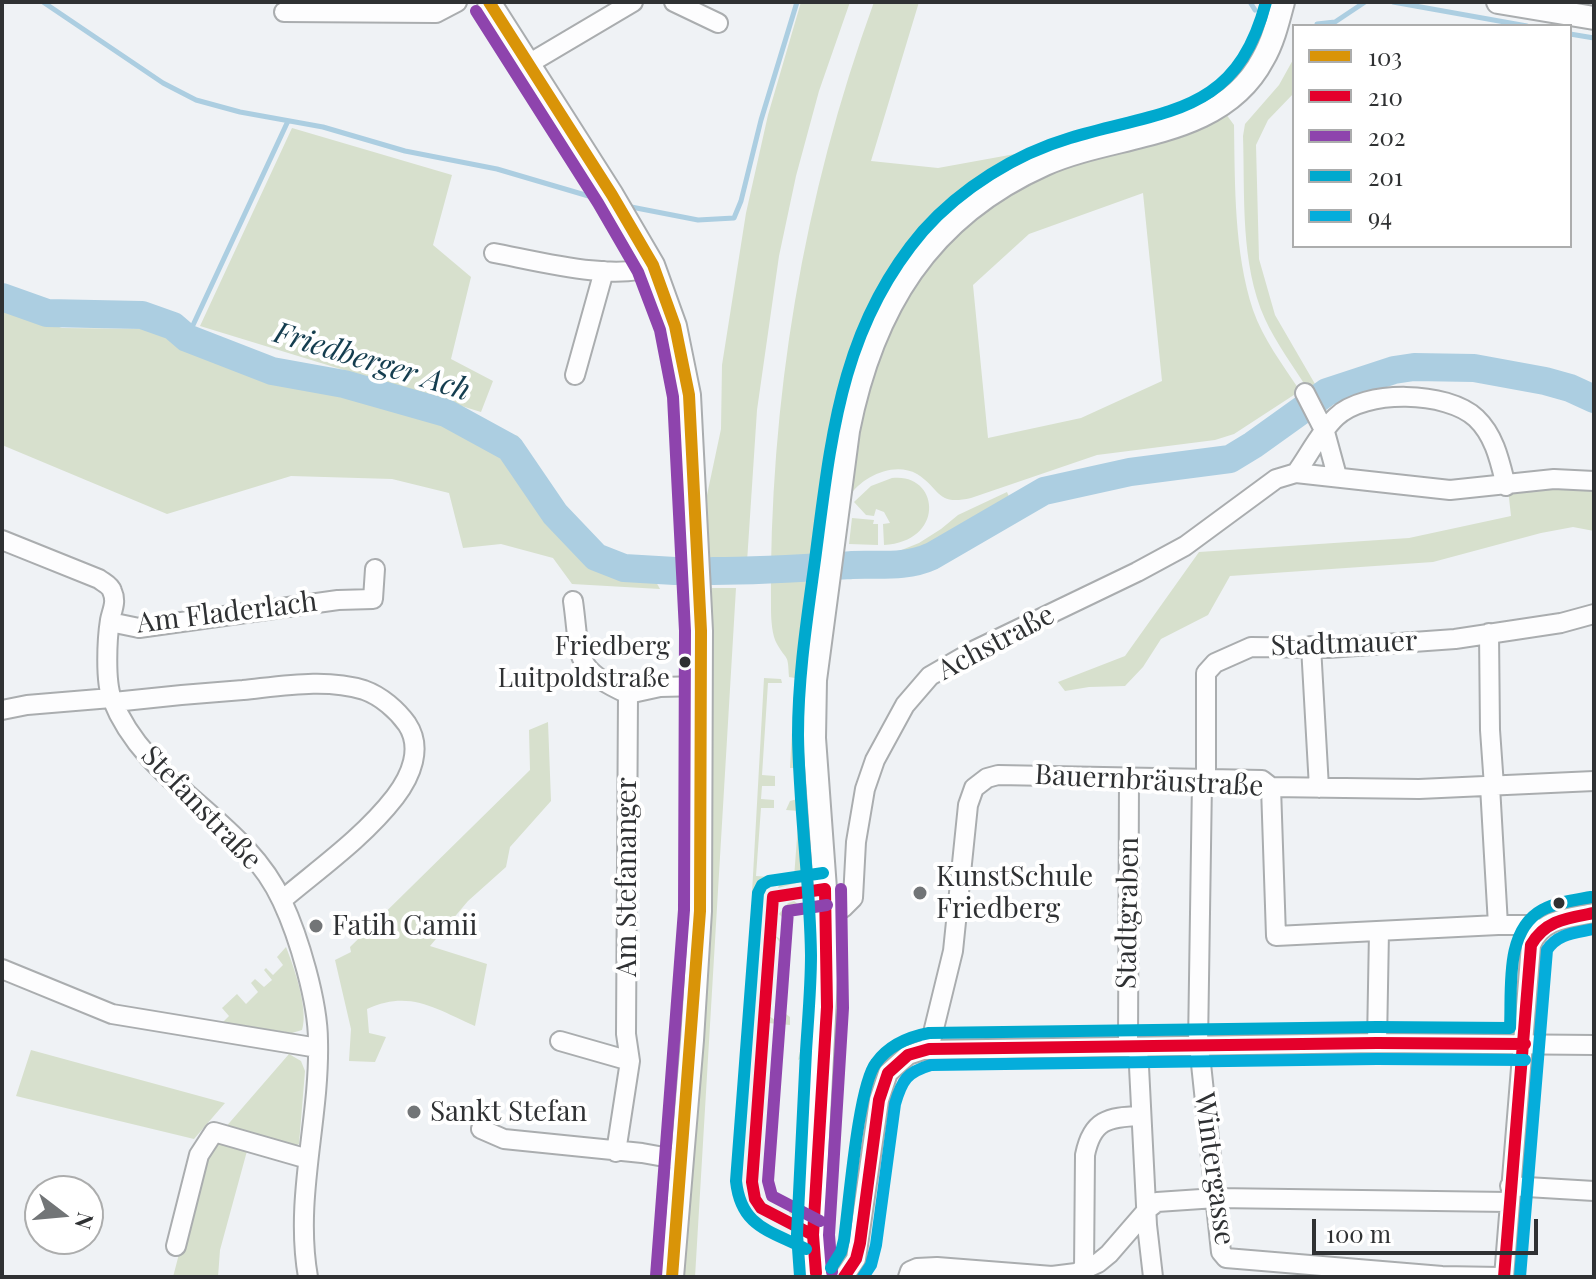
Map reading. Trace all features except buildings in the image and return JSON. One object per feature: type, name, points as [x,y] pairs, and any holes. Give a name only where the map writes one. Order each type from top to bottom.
[{"type":"street","points":[[284,12],[436,13],[457,2]]},
{"type":"street","points":[[489,2],[530,63],[653,265],[675,326],[690,397],[702,686],[700,911],[672,1277]]},
{"type":"street","points":[[530,63],[633,2]]},
{"type":"street","points":[[674,2],[718,23]]},
{"type":"street","points":[[821,1276],[813,1235],[827,1007],[826,910],[814,738],[815,680],[833,531],[854,401],[871,345],[906,276],[968,209],[1012,180],[1085,149],[1196,120],[1227,101],[1251,78],[1263,61],[1283,2]]},
{"type":"street","points":[[1498,2],[1594,18]]},
{"type":"street","points":[[494,253],[604,271],[640,272],[653,265]]},
{"type":"street","points":[[575,375],[604,271]]},
{"type":"street","points":[[1306,394],[1325,432],[1337,476]]},
{"type":"street","name":"Achstraße","points":[[826,910],[843,908],[853,898],[856,842],[865,789],[875,760],[905,705],[930,676],[975,650],[1185,546],[1276,479],[1296,473],[1336,417],[1353,405],[1373,398],[1442,400],[1476,418],[1497,449],[1506,486]]},
{"type":"street","points":[[1296,473],[1450,490],[1554,479],[1594,481]]},
{"type":"street","name":"Am Fladerlach","points":[[2,540],[99,579],[111,587],[115,601],[110,622],[139,628],[338,600],[373,599],[375,569]]},
{"type":"street","points":[[573,601],[582,661],[600,681],[628,694],[660,687],[702,686]]},
{"type":"street","name":"Stadtmauer","points":[[1198,1045],[1206,673],[1215,663],[1251,647],[1329,648],[1455,639],[1561,623],[1594,614]]},
{"type":"street","name":"Stefanstraße","points":[[110,622],[108,664],[113,700],[148,758],[191,800],[233,834],[264,871],[282,900],[312,995],[318,1048],[303,1224],[308,1277]]},
{"type":"street","points":[[1489,633],[1498,925]]},
{"type":"street","points":[[1311,646],[1319,788]]},
{"type":"street","points":[[2,710],[27,705],[304,684],[342,686],[377,696],[404,720],[411,731],[414,762],[395,797],[366,829],[282,900]]},
{"type":"street","name":"Am Stefananger","points":[[616,1152],[630,1061],[626,1034],[628,694]]},
{"type":"street","name":"Bauernbräustraße","points":[[929,1049],[953,951],[968,805],[974,788],[987,778],[998,775],[1262,780],[1271,787],[1419,789],[1594,781]]},
{"type":"street","name":"Stadtgraben","points":[[1129,778],[1133,1047],[1153,1277]]},
{"type":"street","points":[[1271,787],[1276,936],[1498,925],[1531,925],[1540,930]]},
{"type":"street","points":[[1502,1277],[1525,1044],[1531,945],[1540,930],[1559,920],[1594,913]]},
{"type":"street","points":[[1377,1043],[1379,931]]},
{"type":"street","points":[[2,969],[112,1014],[318,1048]]},
{"type":"street","points":[[560,1041],[630,1061]]},
{"type":"street","points":[[844,1277],[856,1259],[879,1100],[888,1073],[908,1055],[929,1049],[1198,1045],[1594,1045]]},
{"type":"street","name":"Wintergasse","points":[[1198,1045],[1221,1252],[1226,1258],[1426,1275],[1502,1277]]},
{"type":"street","points":[[1084,1270],[1085,1155],[1088,1141],[1094,1131],[1109,1119],[1140,1116]]},
{"type":"street","points":[[481,1129],[504,1139],[681,1160]]},
{"type":"street","points":[[176,1246],[199,1155],[214,1132],[308,1159]]},
{"type":"street","points":[[908,1277],[910,1271],[917,1268],[1052,1276],[1084,1270],[1109,1254],[1157,1202],[1216,1198],[1594,1191]]},
{"type":"green space","points":[[801,2],[850,2],[819,91],[779,256],[757,410],[747,562],[708,563],[707,495],[721,429],[722,365],[746,213],[768,115]]},
{"type":"green space","points":[[874,2],[919,2],[871,161],[938,168],[1037,150],[1040,158],[950,216],[849,383],[828,497],[812,631],[803,720],[804,768],[790,768],[795,678],[789,677],[787,660],[775,641],[771,613],[776,454],[784,377],[795,301],[828,150]]},
{"type":"green space","points":[[1292,62],[1292,95],[1268,120],[1256,145],[1259,259],[1275,315],[1315,384],[1307,388],[1265,319],[1251,275],[1248,252],[1244,206],[1245,124],[1279,85]]},
{"type":"green space","points":[[1226,114],[1234,125],[1237,218],[1247,288],[1262,331],[1300,391],[1234,434],[1215,440],[1097,455],[971,498],[945,498],[917,474],[898,469],[879,473],[861,483],[849,497],[864,401],[896,312],[928,264],[966,226],[1001,198],[1059,169]],"holes":[[[1143,193],[1162,381],[1081,418],[988,438],[973,285],[1029,234]]]},
{"type":"green space","points":[[292,128],[452,175],[433,245],[471,277],[451,359],[493,381],[481,412],[200,326]]},
{"type":"green space","points":[[2,306],[62,328],[154,329],[235,364],[518,436],[551,495],[599,550],[643,558],[660,589],[572,584],[553,558],[501,544],[463,548],[449,493],[392,479],[291,476],[167,514],[2,445]]},
{"type":"green space","points":[[892,478],[908,479],[919,485],[927,496],[929,508],[927,520],[918,532],[904,541],[884,545],[883,524],[890,523],[884,512],[876,509],[874,516],[866,515],[854,502],[871,486]]},
{"type":"green space","points":[[1594,487],[1594,531],[1573,527],[1541,533],[1433,562],[1230,576],[1208,615],[1161,639],[1143,667],[1125,686],[1065,691],[1058,682],[1125,656],[1199,552],[1409,538],[1511,516],[1508,489]]},
{"type":"green space","points":[[1007,492],[1012,504],[918,558],[859,562],[858,552],[899,551],[919,543],[958,515]]},
{"type":"green space","points":[[852,518],[874,520],[873,524],[878,524],[878,545],[849,544]]},
{"type":"green space","points":[[712,588],[736,588],[695,1277],[680,1277],[709,876]]},
{"type":"green space","points":[[764,678],[781,679],[782,683],[768,683],[762,775],[775,776],[775,786],[762,786],[761,799],[774,800],[774,808],[761,808],[756,876],[770,877],[770,883],[752,893]]},
{"type":"green space","points":[[548,722],[551,801],[510,847],[506,867],[468,901],[430,946],[487,964],[475,1026],[435,1008],[410,1001],[382,1003],[367,1009],[369,1033],[386,1037],[375,1062],[349,1061],[351,1029],[335,960],[351,952],[350,947],[530,770],[529,730]]},
{"type":"green space","points":[[801,798],[808,806],[812,864],[804,881],[778,888],[782,878],[794,878],[799,811],[786,810],[790,801]]},
{"type":"green space","points":[[794,901],[798,904],[799,915],[791,909],[788,911],[782,1011],[790,1017],[790,1025],[768,1023],[769,1016],[778,1022],[783,946],[774,935],[782,940],[784,919],[779,914],[788,903]]},
{"type":"green space","points":[[286,947],[302,1000],[302,1030],[292,1033],[223,1022],[229,1016],[222,1008],[237,994],[246,1004],[258,992],[251,983],[255,979],[264,987],[272,980],[264,970],[266,968],[273,975],[283,965],[277,957]]},
{"type":"green space","points":[[838,1015],[837,1129],[832,1206],[835,1248],[831,1250],[827,1191]]},
{"type":"green space","points":[[806,1045],[812,1048],[803,1214],[797,1219],[789,1213],[789,1207],[800,1200],[808,1054],[798,1060],[801,1047]]},
{"type":"green space","points":[[31,1050],[225,1103],[194,1139],[16,1096]]},
{"type":"green space","points":[[289,1054],[301,1061],[305,1071],[299,1144],[291,1148],[224,1129]]},
{"type":"green space","points":[[218,1143],[247,1151],[220,1250],[218,1277],[173,1277],[204,1158]]},
{"type":"waterway","points":[[43,2],[163,83],[196,100],[240,112],[323,127],[405,151],[497,169],[609,202]]},
{"type":"waterway","points":[[626,206],[698,220],[734,218],[797,2]]},
{"type":"waterway","points":[[1250,2],[1255,10]]},
{"type":"waterway","points":[[1317,24],[1335,22],[1365,2]]},
{"type":"waterway","points":[[1393,2],[1516,24]]},
{"type":"waterway","points":[[1572,34],[1594,38]]},
{"type":"waterway","points":[[187,338],[288,121]]},
{"type":"waterway","name":"Friedberger Ach","points":[[2,297],[47,313],[142,315],[173,326],[187,338],[272,371],[344,384],[446,413],[510,448],[555,514],[596,557],[624,568],[675,571]]},
{"type":"waterway","name":"Friedberger Ach","points":[[713,571],[893,565],[922,560],[1044,491],[1130,472],[1230,459],[1327,392],[1394,370],[1414,367],[1474,368],[1545,381],[1594,399]]},
{"type":"transit line","name":"103","points":[[489,2],[653,265],[675,326],[689,395],[701,631],[700,911],[672,1277]]},
{"type":"transit line","name":"201","points":[[800,1276],[797,1234],[811,955],[799,763],[800,691],[834,428],[857,346],[873,306],[895,268],[923,231],[954,201],[990,174],[1030,153],[1193,102],[1216,87],[1236,67],[1253,39],[1266,2]]},
{"type":"transit line","name":"202","points":[[476,11],[598,203],[638,272],[660,330],[673,397],[685,631],[684,910],[656,1276]]},
{"type":"transit line","name":"201","points":[[806,1249],[769,1231],[751,1218],[739,1196],[736,1181],[758,893],[762,885],[769,881],[823,873]]},
{"type":"transit line","name":"210","points":[[813,1235],[761,1208],[755,1199],[752,1182],[773,897],[825,889]]},
{"type":"transit line","name":"210","points":[[816,1273],[813,1235],[827,1007],[825,889]]},
{"type":"transit line","name":"202","points":[[832,1272],[829,1235],[843,1008],[841,889]]},
{"type":"transit line","name":"201","points":[[831,1268],[844,1240],[864,1095],[876,1063],[900,1043],[929,1033],[1510,1028],[1512,963],[1521,932],[1542,910],[1591,897]]},
{"type":"transit line","name":"202","points":[[820,1221],[772,1196],[768,1181],[788,911],[827,905]]},
{"type":"transit line","name":"210","points":[[1504,1277],[1531,945],[1550,925],[1594,913]]},
{"type":"transit line","name":"94","points":[[1520,1277],[1547,950],[1562,937],[1594,929]]},
{"type":"transit line","name":"210","points":[[844,1277],[856,1259],[860,1243],[879,1100],[888,1073],[908,1055],[929,1049],[1525,1044]]},
{"type":"transit line","name":"94","points":[[863,1277],[871,1265],[876,1245],[895,1104],[903,1083],[911,1074],[931,1065],[1525,1060]]},
{"type":"place","name":"Friedberg Luitpoldstraße","points":[[685,662]]},
{"type":"place","name":"KunstSchule Friedberg","points":[[920,893]]},
{"type":"place","name":"Fatih Camii","points":[[316,926]]},
{"type":"place","name":"Sankt Stefan","points":[[414,1112]]}]
